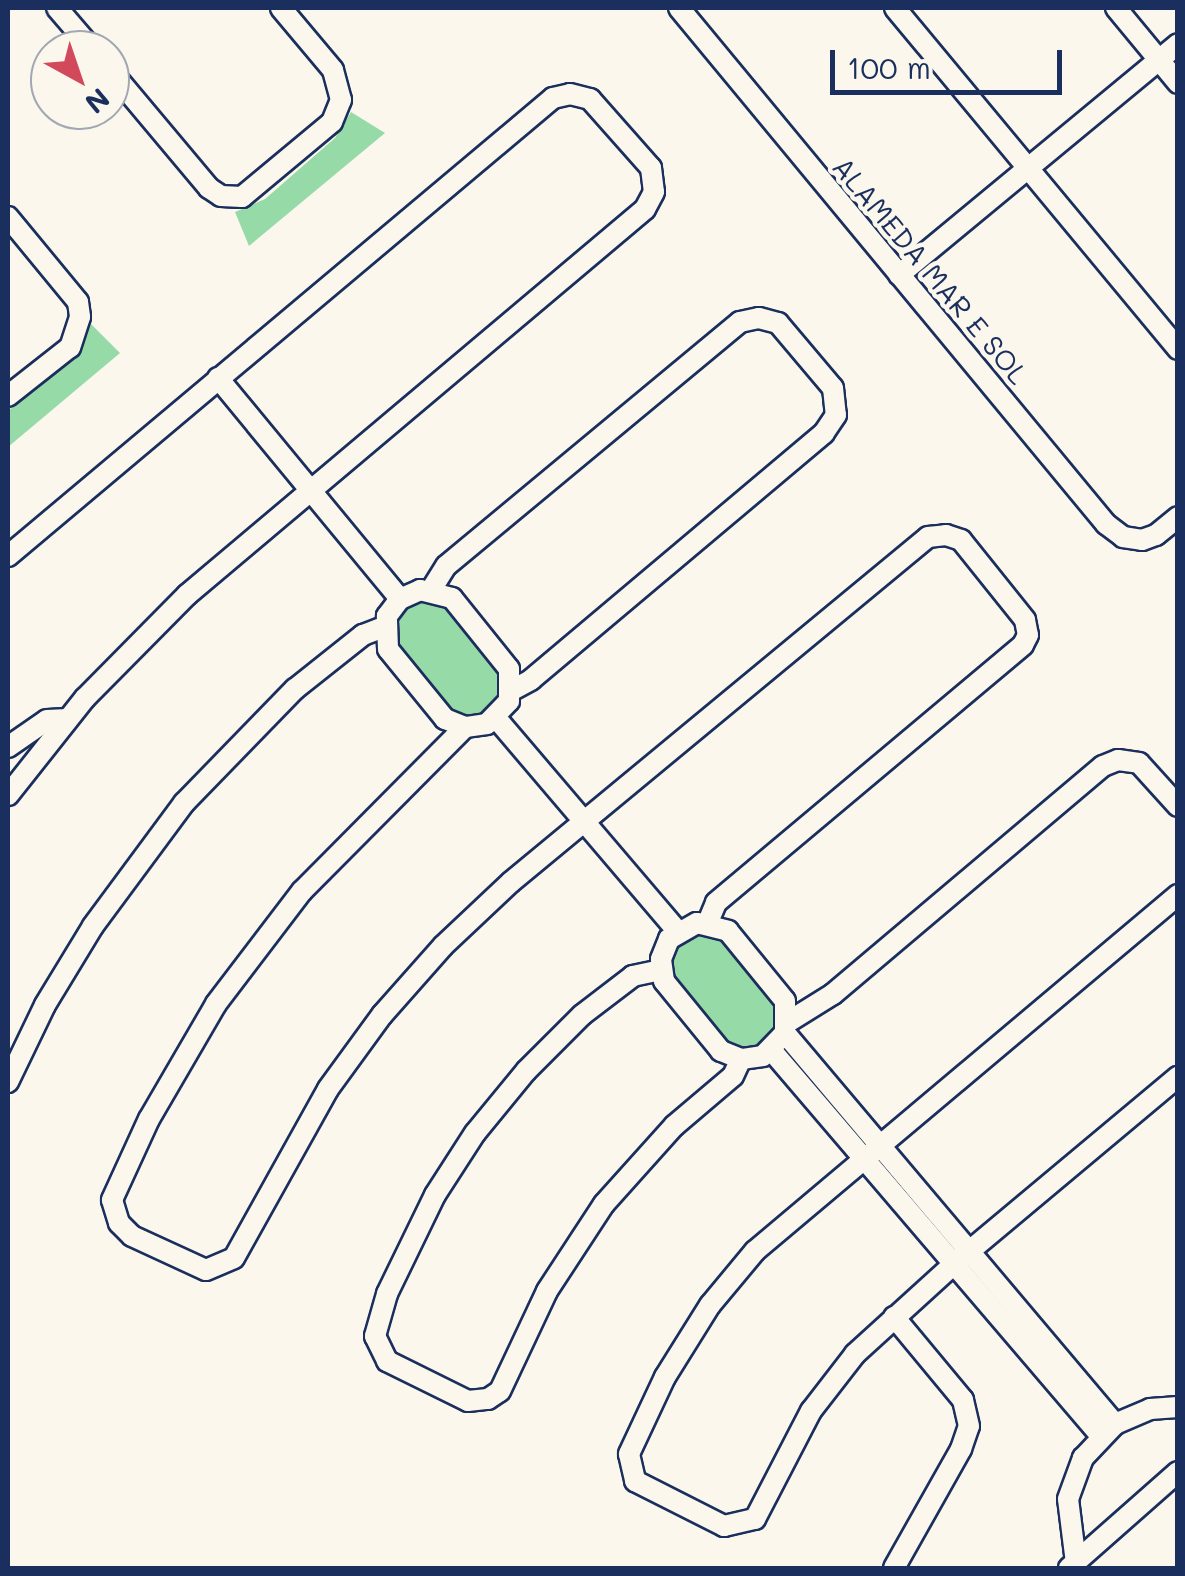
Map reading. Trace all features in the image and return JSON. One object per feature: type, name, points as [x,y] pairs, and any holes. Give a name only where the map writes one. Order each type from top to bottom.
[{"type":"street","points":[[57,8],[76,30]]},
{"type":"street","points":[[130,93],[221,196],[248,195],[332,122],[341,92],[333,70],[281,8]]},
{"type":"street","name":"ALAMEDA MAR E SOL","points":[[679,8],[1106,524],[1122,538],[1156,535],[1178,517]]},
{"type":"street","points":[[895,8],[1178,349]]},
{"type":"street","points":[[1116,8],[1178,82]]},
{"type":"street","points":[[900,275],[1178,44]]},
{"type":"street","points":[[8,556],[552,98],[570,94],[590,99],[650,168],[654,192],[645,209],[187,595],[68,719],[8,796]]},
{"type":"street","points":[[8,217],[80,310],[74,340],[8,396]]},
{"type":"street","points":[[431,590],[446,566],[740,322],[759,318],[778,323],[833,388],[836,415],[824,433],[531,680],[512,690],[496,718],[465,727],[454,744],[312,879],[216,1004],[156,1106],[112,1200],[119,1222],[132,1236],[206,1270],[234,1258],[304,1128],[382,1015],[476,914],[928,537],[946,535],[961,540],[1024,620],[1026,640],[716,903],[708,922]]},
{"type":"street","points":[[218,378],[400,599]]},
{"type":"street","points":[[8,1082],[45,1006],[93,926],[184,803],[295,689],[363,635],[384,627],[400,599],[431,590],[452,598],[504,660],[512,690]]},
{"type":"street","points":[[384,627],[388,649],[438,712],[465,727]]},
{"type":"street","points":[[496,718],[677,931]]},
{"type":"street","points":[[8,747],[47,720],[68,719]]},
{"type":"street","points":[[870,1151],[787,1028],[780,992],[728,931],[708,922],[677,931],[664,949],[664,981],[714,1044],[742,1059],[772,1050],[787,1028],[833,994],[1103,766],[1118,760],[1139,764],[1178,806]]},
{"type":"street","points":[[1178,895],[780,1226],[710,1306],[666,1377],[629,1454],[631,1474],[647,1490],[724,1526],[754,1520],[825,1390],[894,1317],[1178,1078]]},
{"type":"street","points":[[661,970],[634,976],[582,1015],[526,1071],[475,1133],[426,1211],[388,1294],[375,1336],[387,1361],[468,1401],[488,1399],[500,1391],[547,1292],[593,1218],[649,1151],[733,1076],[742,1059]]},
{"type":"street","points":[[772,1050],[870,1151],[1108,1430]]},
{"type":"street","points":[[894,1317],[963,1400],[968,1426],[961,1449],[894,1568]]},
{"type":"street","points":[[1072,1566],[1068,1499],[1076,1471],[1108,1430],[1150,1410],[1178,1407]]},
{"type":"street","points":[[1072,1566],[1178,1472]]},
{"type":"green space","points":[[351,112],[385,133],[249,246],[235,212],[265,199],[335,138]]},
{"type":"green space","points":[[91,324],[120,353],[8,447],[8,411],[75,353]]},
{"type":"green space","points":[[421,598],[446,605],[501,672],[502,698],[483,716],[466,719],[450,712],[395,645],[399,612]]},
{"type":"green space","points":[[698,931],[723,937],[773,997],[780,1013],[773,1038],[751,1051],[726,1045],[671,977],[669,960],[676,944]]}]
